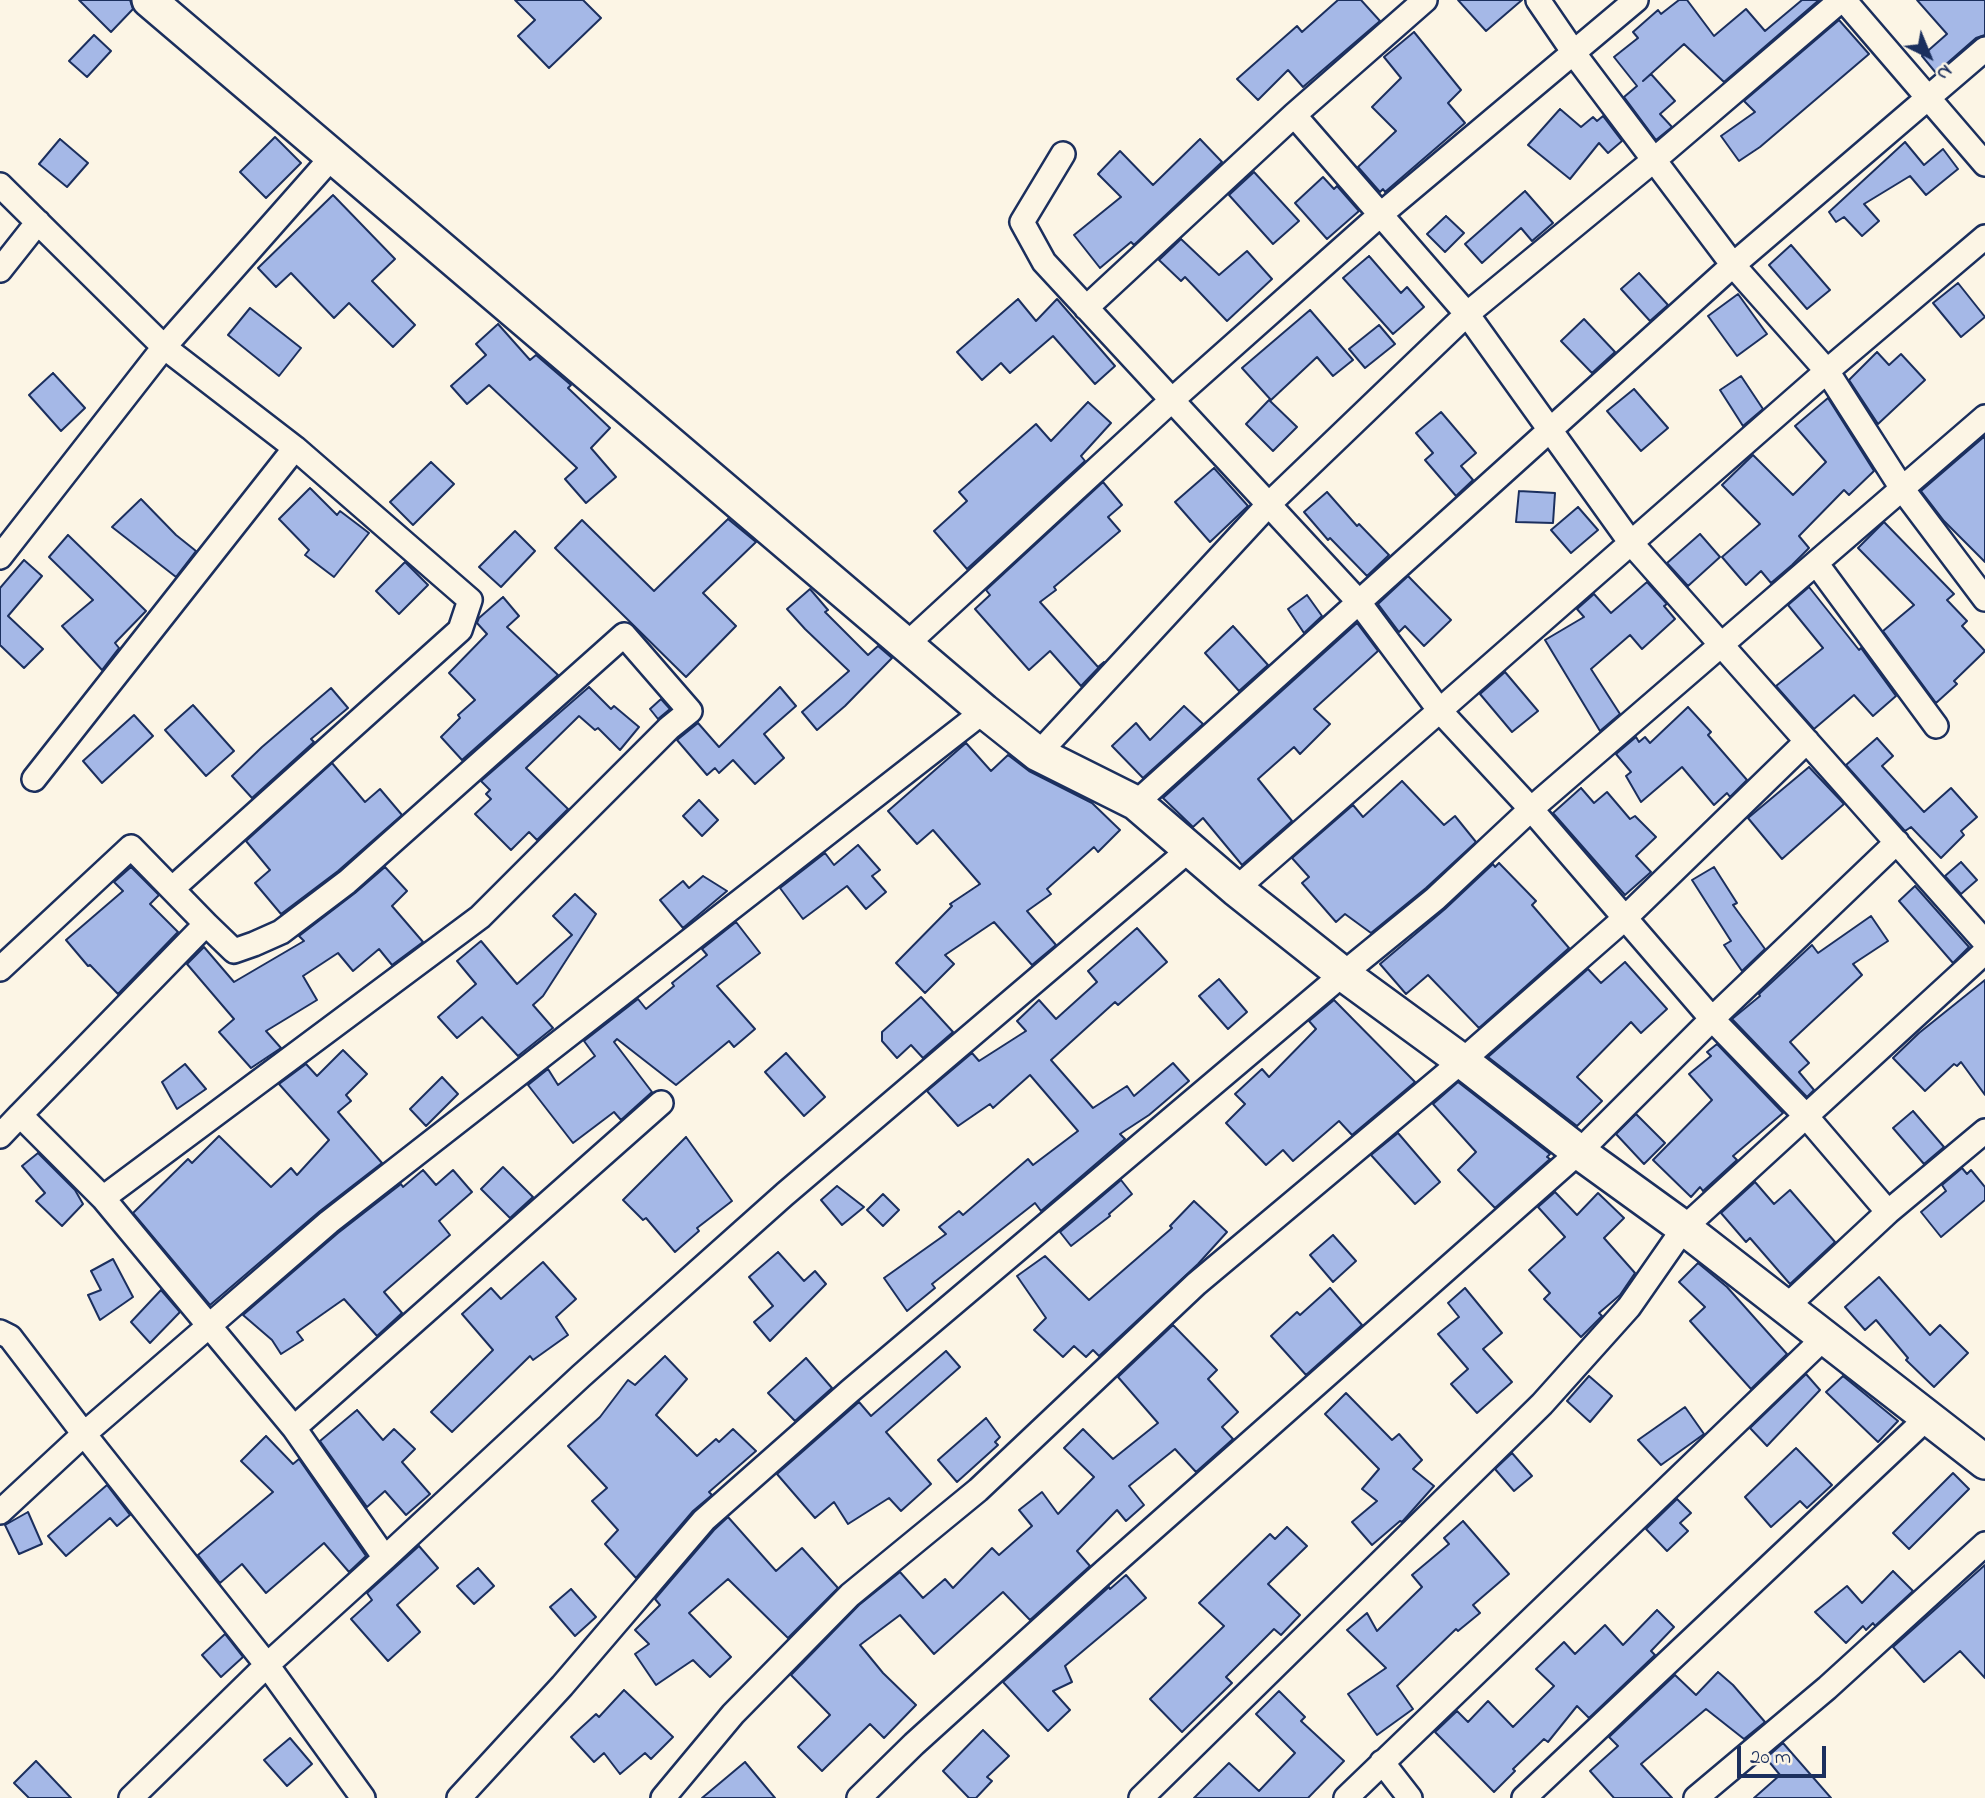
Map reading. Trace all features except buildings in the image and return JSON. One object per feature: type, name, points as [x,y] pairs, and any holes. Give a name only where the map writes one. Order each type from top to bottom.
[{"type":"street","points":[[149,0],[984,711],[1038,754],[1136,803],[1236,889],[1342,974],[1462,1061],[1578,1152],[1684,1228],[1985,1462]]},
{"type":"street","points":[[1086,308],[1294,115],[1425,0]]},
{"type":"street","points":[[1538,0],[1575,54],[1733,265],[1827,372],[1903,490],[1985,599]]},
{"type":"street","points":[[907,644],[1172,400],[1380,215],[1575,54],[1636,0]]},
{"type":"street","points":[[1038,754],[1269,504],[1467,314],[1843,0],[1985,164]]},
{"type":"street","points":[[1136,803],[1733,265],[1985,49]]},
{"type":"street","points":[[1294,115],[1467,314],[1631,543],[1985,942]]},
{"type":"street","points":[[1063,154],[1022,222],[1044,262],[1358,601],[1440,710],[1531,809],[1712,1019],[1805,1115],[1888,1212]]},
{"type":"street","points":[[0,556],[164,347],[332,157]]},
{"type":"street","points":[[0,186],[164,347],[295,448],[470,600],[460,629],[173,888]]},
{"type":"street","points":[[0,270],[38,222]]},
{"type":"street","points":[[1236,889],[1985,237]]},
{"type":"street","points":[[459,1798],[562,1686],[704,1520],[850,1391],[1342,974],[1435,899],[1531,809],[1985,418]]},
{"type":"street","points":[[34,779],[295,448]]},
{"type":"street","points":[[1816,564],[1936,726]]},
{"type":"street","points":[[0,969],[131,847],[234,951],[281,932],[347,882],[624,635],[690,711],[669,728],[480,917],[103,1198]]},
{"type":"street","points":[[0,1512],[84,1434],[329,1222],[984,711]]},
{"type":"street","points":[[663,1798],[733,1714],[850,1595],[978,1490],[1196,1284],[1462,1061],[1624,919],[1807,741]]},
{"type":"street","points":[[859,1798],[914,1744],[1104,1572],[1578,1152],[1897,842]]},
{"type":"street","points":[[131,1798],[267,1665],[581,1376],[785,1194],[1190,849]]},
{"type":"street","points":[[0,1136],[206,924]]},
{"type":"street","points":[[1141,1798],[1542,1404],[1629,1307],[1684,1228],[1985,951]]},
{"type":"street","points":[[294,1429],[662,1103]]},
{"type":"street","points":[[20,1115],[103,1198],[209,1325],[294,1429],[385,1558]]},
{"type":"street","points":[[1786,1307],[1888,1212],[1985,1132]]},
{"type":"street","points":[[0,1332],[10,1336],[267,1665],[363,1798]]},
{"type":"street","points":[[1346,1798],[1826,1336]]},
{"type":"street","points":[[1524,1798],[1928,1417]]},
{"type":"street","points":[[1696,1798],[1827,1688],[1985,1544]]},
{"type":"street","points":[[1382,1762],[1410,1798]]}]
